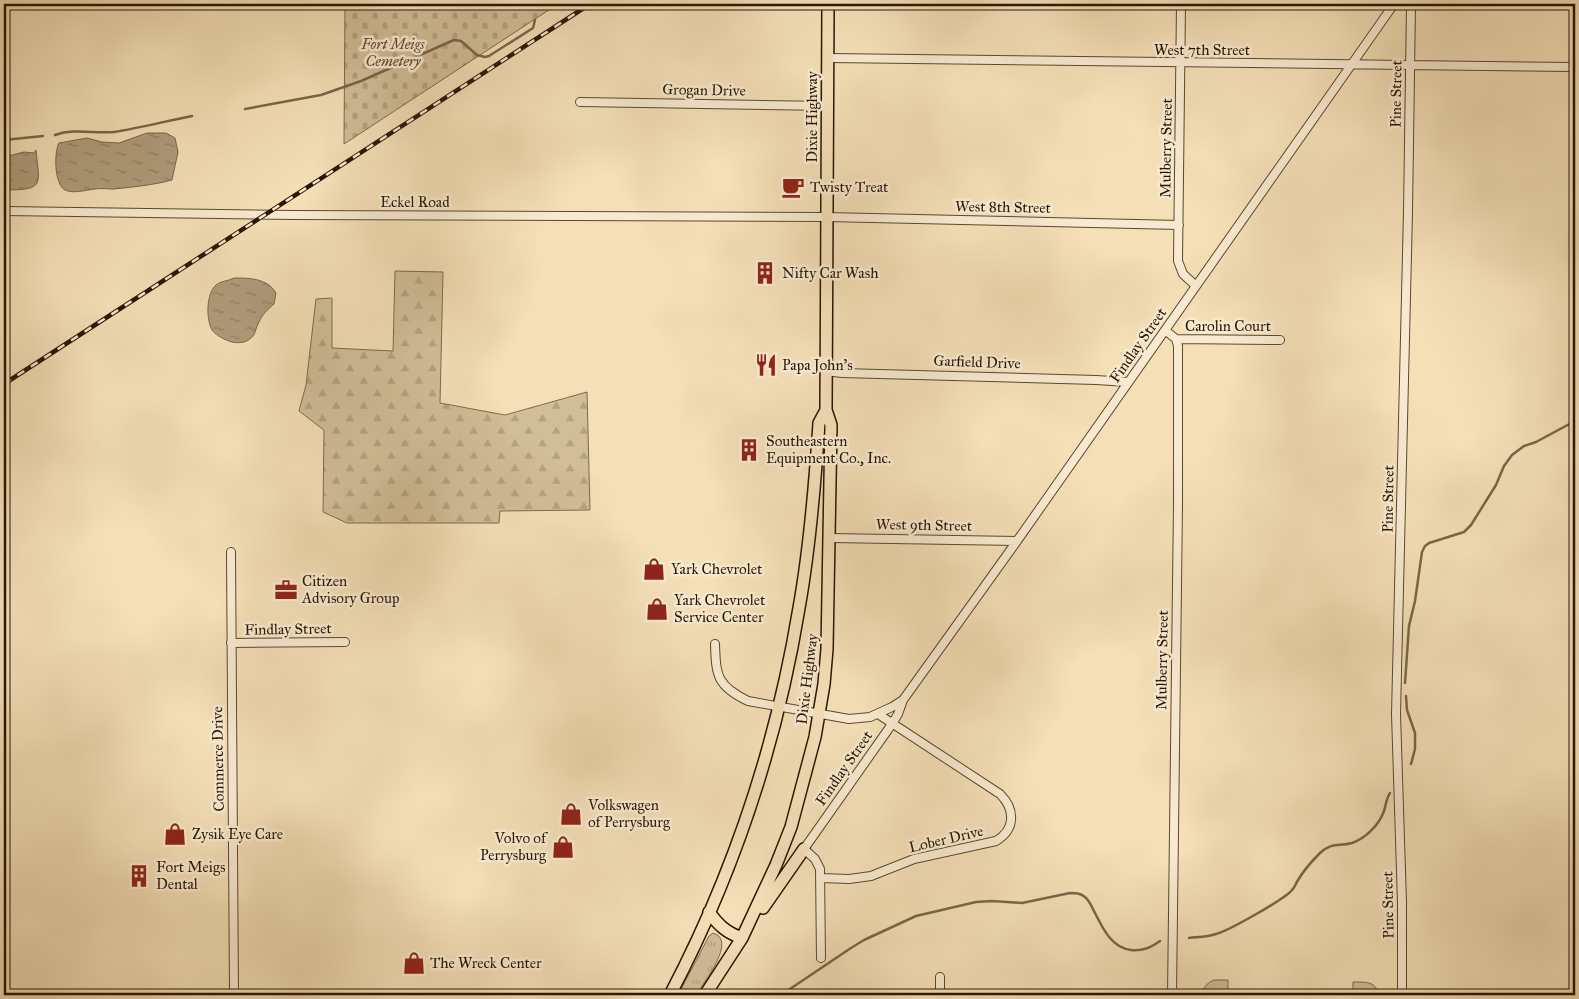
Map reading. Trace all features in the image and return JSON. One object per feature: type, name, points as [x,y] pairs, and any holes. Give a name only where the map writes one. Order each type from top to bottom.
[{"type":"main road","name":"Dixie Highway","points":[[705,995],[742,938],[776,865],[791,827],[809,764],[824,684],[827,649],[830,538],[831,424],[826,410],[825,371],[828,4]]},
{"type":"main road","name":"Dixie Highway","points":[[670,995],[709,912],[733,854],[750,804],[778,707],[801,600],[812,515],[819,423],[826,410]]},
{"type":"main road","points":[[709,912],[717,924],[726,931],[742,938],[804,849]]},
{"type":"street","name":"Mulberry Street","points":[[1181,4],[1178,261],[1183,274],[1196,286]]},
{"type":"street","name":"Findlay Street","points":[[804,849],[892,724],[903,700],[1394,4]]},
{"type":"street","name":"Pine Street","points":[[1402,995],[1402,902],[1396,714],[1411,4]]},
{"type":"street","name":"West 7th Street","points":[[828,58],[1575,67]]},
{"type":"street","name":"Grogan Drive","points":[[580,102],[827,106]]},
{"type":"street","name":"Eckel Road","points":[[4,212],[826,217]]},
{"type":"street","name":"West 8th Street","points":[[826,217],[1179,225]]},
{"type":"street","points":[[1165,330],[1176,339]]},
{"type":"street","name":"Mulberry Street","points":[[1172,995],[1178,504],[1178,356],[1176,339]]},
{"type":"street","name":"Carolin Court","points":[[1176,339],[1280,340]]},
{"type":"street","name":"Garfield Drive","points":[[825,371],[1128,382]]},
{"type":"street","name":"West 9th Street","points":[[830,538],[1017,541]]},
{"type":"street","name":"Commerce Drive","points":[[230,552],[234,995]]},
{"type":"street","name":"Findlay Street","points":[[231,643],[345,642]]},
{"type":"street","name":"Findlay Street","points":[[715,644],[716,669],[719,679],[726,688],[748,701],[850,719],[870,717],[903,700]]},
{"type":"street","name":"Lober Drive","points":[[821,878],[848,879],[871,876],[914,860],[996,841],[1002,838],[1009,828],[1012,816],[1011,810],[1000,794],[878,714]]},
{"type":"street","points":[[804,849],[818,864],[821,878],[821,958]]},
{"type":"street","points":[[940,977],[940,995]]},
{"type":"green space","name":"Fort Meigs Cemetery","points":[[345,4],[558,4],[344,144]]},
{"type":"green space","points":[[395,271],[443,272],[440,403],[505,415],[587,392],[590,510],[500,511],[499,523],[347,523],[323,512],[324,430],[299,411],[306,385],[316,299],[332,298],[332,348],[393,351]]},
{"type":"green space","points":[[713,933],[720,937],[722,944],[711,972],[696,995],[678,995],[709,936]]},
{"type":"green space","points":[[1214,980],[1228,980],[1228,991],[1237,991],[1238,995],[1203,995],[1203,990]]},
{"type":"green space","points":[[1353,982],[1370,983],[1377,990],[1378,995],[1343,995],[1344,991],[1353,992]]},
{"type":"water","points":[[147,133],[166,133],[175,138],[178,152],[172,180],[136,187],[76,192],[65,190],[61,187],[56,168],[56,153],[59,143],[87,138],[102,142],[119,143]]},
{"type":"water","points":[[36,150],[37,183],[27,189],[4,190],[4,157],[24,152],[34,153]]},
{"type":"water","points":[[234,278],[263,282],[268,284],[276,293],[274,304],[262,317],[254,335],[247,341],[241,342],[232,342],[219,336],[212,330],[209,320],[210,294],[216,285]]},
{"type":"waterway","points":[[245,109],[321,95],[361,81],[454,40],[461,41],[477,55],[489,56],[533,28],[535,20]]},
{"type":"waterway","points":[[55,135],[70,132],[114,132],[192,116]]},
{"type":"waterway","points":[[4,140],[43,136]]},
{"type":"waterway","points":[[1405,683],[1409,626],[1415,601],[1422,552],[1425,546],[1464,532],[1471,525],[1496,485],[1504,466],[1512,455],[1524,446],[1536,442],[1575,421]]},
{"type":"waterway","points":[[1406,696],[1407,710],[1415,733],[1415,749],[1411,764]]},
{"type":"waterway","points":[[1189,938],[1210,936],[1222,932],[1279,900],[1293,889],[1300,876],[1325,849],[1352,843],[1362,838],[1371,830],[1382,816],[1390,793]]},
{"type":"waterway","points":[[781,995],[864,940],[916,916],[976,902],[1022,903],[1070,893],[1078,894],[1088,900],[1105,931],[1118,946],[1139,950],[1150,947],[1160,941]]},
{"type":"railway","points":[[4,384],[590,4]]},
{"type":"place","name":"Twisty Treat","points":[[793,187]]},
{"type":"place","name":"Nifty Car Wash","points":[[765,273]]},
{"type":"place","name":"Papa John's","points":[[766,365]]},
{"type":"place","name":"Southeastern Equipment Co., Inc.","points":[[749,450]]},
{"type":"place","name":"Yark Chevrolet","points":[[654,569]]},
{"type":"place","name":"Citizen Advisory Group","points":[[286,590]]},
{"type":"place","name":"Yark Chevrolet Service Center","points":[[657,609]]},
{"type":"place","name":"Volkswagen of Perrysburg","points":[[571,814]]},
{"type":"place","name":"Zysik Eye Care","points":[[175,834]]},
{"type":"place","name":"Volvo of Perrysburg","points":[[563,847]]},
{"type":"place","name":"Fort Meigs Dental","points":[[139,876]]},
{"type":"place","name":"The Wreck Center","points":[[414,963]]}]
